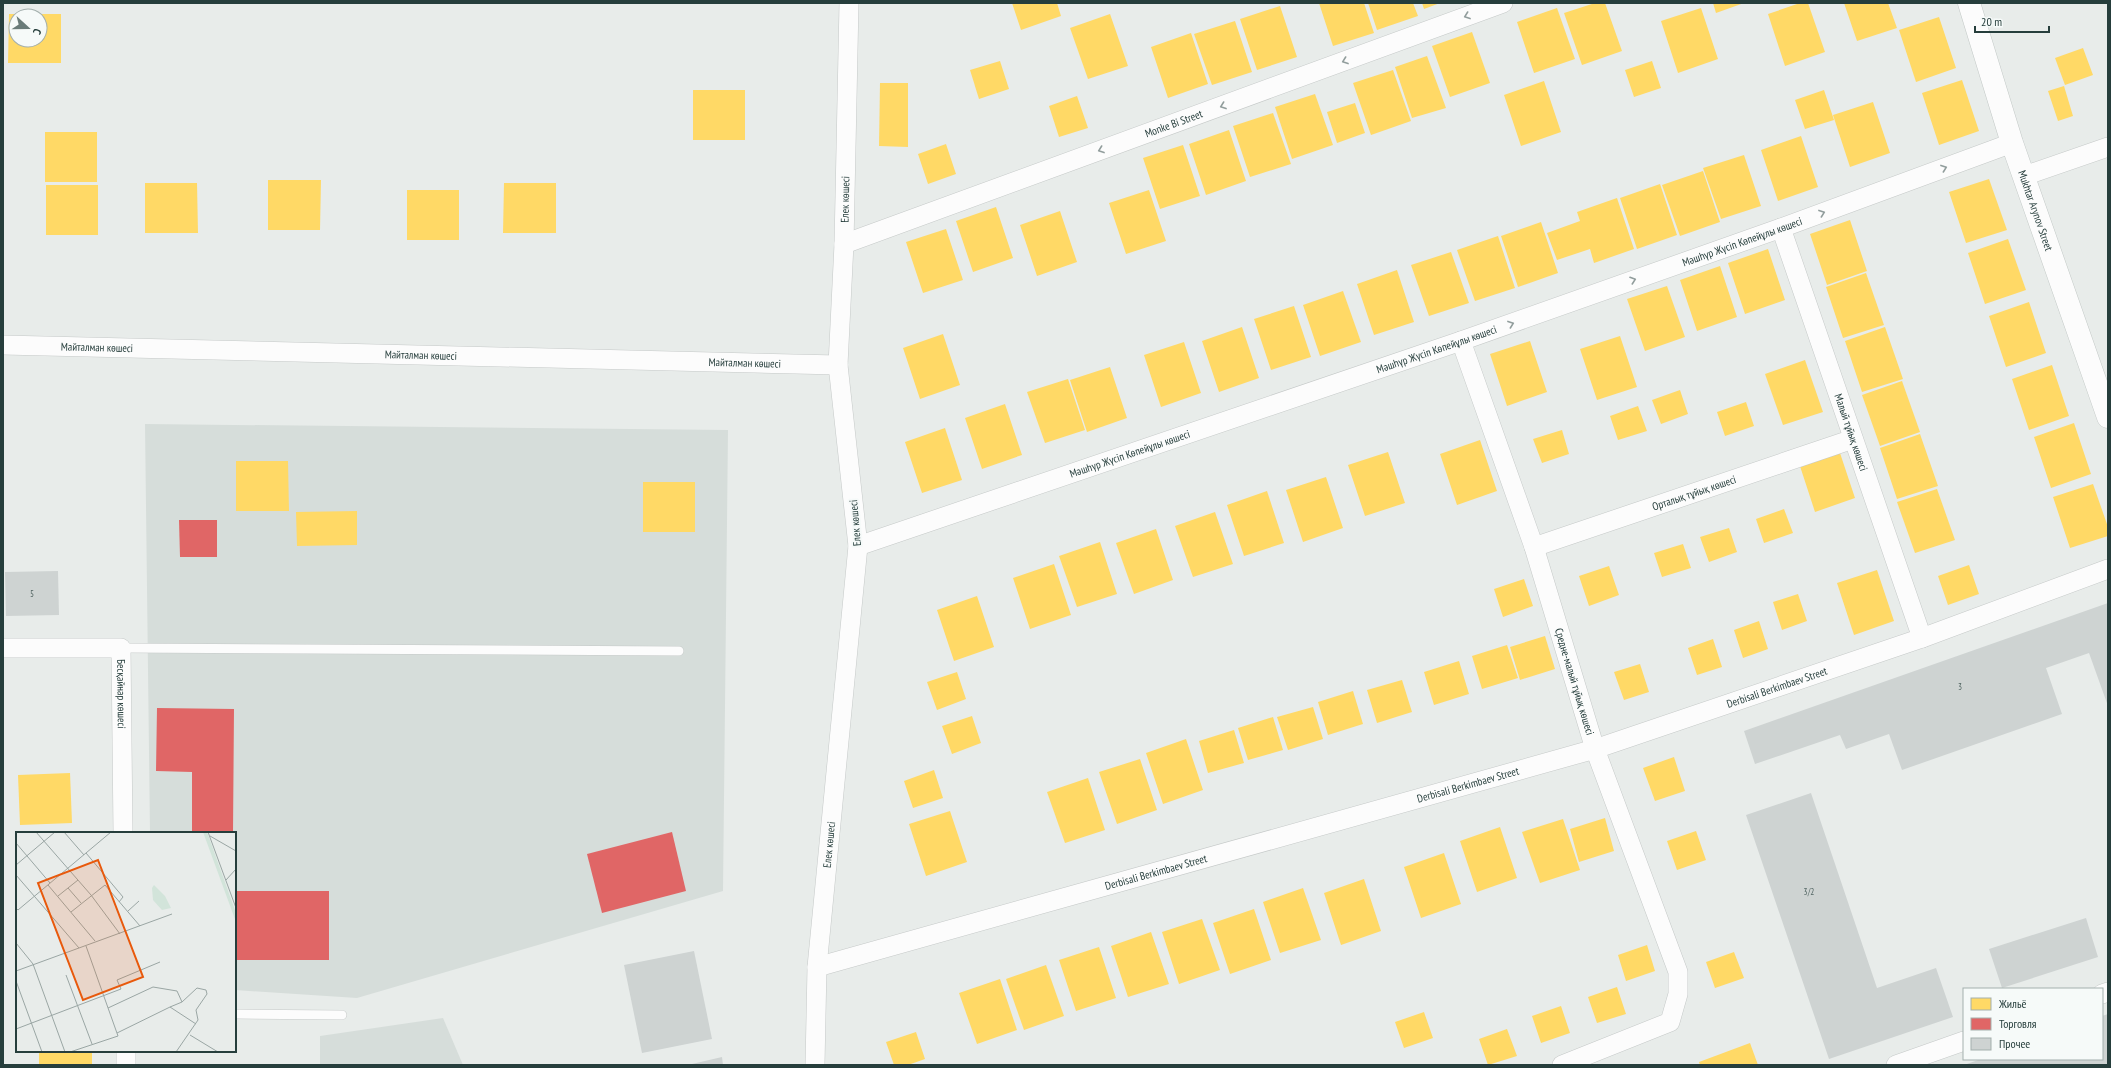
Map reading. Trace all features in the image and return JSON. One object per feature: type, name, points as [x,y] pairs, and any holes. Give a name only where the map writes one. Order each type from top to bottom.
[{"type":"main road","name":"Mukhtar Arynov Street","points":[[1969,3],[2012,143],[2108,417]]},
{"type":"street","name":"Елек көшесі","points":[[815,1065],[816,967],[858,546],[838,365],[844,244],[849,3]]},
{"type":"street","name":"Monke Bi Street","points":[[844,244],[1503,3]]},
{"type":"street","name":"Мәшһүр Жүсіп Көпейұлы көшесі","points":[[858,546],[1461,342],[1781,228],[2012,143]]},
{"type":"street","points":[[2024,176],[2108,148]]},
{"type":"street","name":"Малый тұйық көшесі","points":[[1781,228],[1922,638]]},
{"type":"street","name":"Средне-малый тұйық көшесі","points":[[1461,342],[1534,547],[1595,749],[1678,972],[1678,994],[1670,1022],[1562,1065]]},
{"type":"street","name":"Майталман көшесі","points":[[3,345],[838,365]]},
{"type":"street","name":"Орталық тұйық көшесі","points":[[1534,547],[1853,438]]},
{"type":"street","name":"Derbisali Berkimbaev Street","points":[[816,967],[1595,749],[1922,638],[2108,569]]},
{"type":"street","name":"Бесқайнар көшесі","points":[[3,648],[121,648],[123,832]]},
{"type":"street","points":[[1896,1065],[1963,1041]]},
{"type":"street","points":[[126,1052],[126,1065]]},
{"type":"lane","points":[[121,648],[679,651]]},
{"type":"lane","points":[[236,1014],[342,1015]]},
{"type":"shaded area","points":[[145,424],[728,430],[723,891],[357,998],[236,990],[236,832],[150,832]]},
{"type":"shaded area","points":[[443,1018],[463,1065],[320,1065],[320,1036]]},
{"type":"building: Жильё","points":[[1012,3],[1057,3],[1061,16],[1021,30]]},
{"type":"building: Жильё","points":[[1319,3],[1364,3],[1374,33],[1333,46]]},
{"type":"building: Жильё","points":[[1368,3],[1413,3],[1418,16],[1377,30]]},
{"type":"building: Жильё","points":[[1422,3],[1440,3],[1424,9]]},
{"type":"building: Жильё","points":[[1595,3],[1605,3],[1622,51],[1582,65],[1564,13]]},
{"type":"building: Жильё","points":[[1713,3],[1744,3],[1716,13]]},
{"type":"building: Жильё","points":[[1800,3],[1808,3],[1825,52],[1785,66],[1768,14]]},
{"type":"building: Жильё","points":[[1844,3],[1888,3],[1897,28],[1857,41]]},
{"type":"building: Жильё","points":[[1280,6],[1297,57],[1257,70],[1240,19]]},
{"type":"building: Жильё","points":[[1557,8],[1575,59],[1534,73],[1517,22]]},
{"type":"building: Жильё","points":[[1701,8],[1718,59],[1678,73],[1661,21]]},
{"type":"building: Жильё","points":[[48,14],[61,14],[61,63],[8,63],[8,48],[48,48]]},
{"type":"building: Жильё","points":[[1110,14],[1128,66],[1088,79],[1070,28]]},
{"type":"building: Жильё","points":[[1939,17],[1956,68],[1916,82],[1899,30]]},
{"type":"building: Жильё","points":[[1235,21],[1252,72],[1212,85],[1194,34]]},
{"type":"building: Жильё","points":[[1472,32],[1490,83],[1450,97],[1432,46]]},
{"type":"building: Жильё","points":[[1191,33],[1208,84],[1168,98],[1151,47]]},
{"type":"building: Жильё","points":[[2083,48],[2093,75],[2065,85],[2055,58]]},
{"type":"building: Жильё","points":[[1427,56],[1446,108],[1412,118],[1395,67]]},
{"type":"building: Жильё","points":[[1000,61],[1009,89],[979,99],[970,70]]},
{"type":"building: Жильё","points":[[1652,61],[1661,88],[1634,97],[1625,70]]},
{"type":"building: Жильё","points":[[1393,70],[1411,121],[1371,135],[1353,83]]},
{"type":"building: Жильё","points":[[1962,80],[1979,131],[1939,145],[1922,93]]},
{"type":"building: Жильё","points":[[1544,81],[1561,132],[1521,146],[1504,95]]},
{"type":"building: Жильё","points":[[880,83],[908,83],[908,147],[879,146]]},
{"type":"building: Жильё","points":[[2064,86],[2073,116],[2058,121],[2048,91]]},
{"type":"building: Жильё","points":[[693,90],[745,90],[745,140],[693,140]]},
{"type":"building: Жильё","points":[[1824,90],[1834,120],[1805,129],[1795,100]]},
{"type":"building: Жильё","points":[[1315,94],[1333,145],[1292,159],[1275,107]]},
{"type":"building: Жильё","points":[[1077,96],[1088,128],[1059,137],[1049,106]]},
{"type":"building: Жильё","points":[[1873,102],[1890,153],[1850,167],[1833,115]]},
{"type":"building: Жильё","points":[[1355,103],[1365,133],[1337,143],[1327,112]]},
{"type":"building: Жильё","points":[[1273,113],[1291,164],[1250,177],[1233,126]]},
{"type":"building: Жильё","points":[[1229,130],[1246,181],[1206,195],[1189,144]]},
{"type":"building: Жильё","points":[[45,132],[97,132],[97,182],[45,182]]},
{"type":"building: Жильё","points":[[1801,136],[1818,187],[1778,201],[1761,150]]},
{"type":"building: Жильё","points":[[946,144],[956,174],[928,184],[918,154]]},
{"type":"building: Жильё","points":[[1183,145],[1200,196],[1160,209],[1143,158]]},
{"type":"building: Жильё","points":[[1744,155],[1761,206],[1721,219],[1703,168]]},
{"type":"building: Жильё","points":[[1703,171],[1720,222],[1680,236],[1662,185]]},
{"type":"building: Жильё","points":[[1989,179],[2007,230],[1966,243],[1949,192]]},
{"type":"building: Жильё","points":[[268,180],[321,180],[320,230],[268,230]]},
{"type":"building: Жильё","points":[[145,183],[197,183],[198,233],[145,233]]},
{"type":"building: Жильё","points":[[504,183],[556,183],[556,233],[503,233]]},
{"type":"building: Жильё","points":[[1660,184],[1677,235],[1637,249],[1620,198]]},
{"type":"building: Жильё","points":[[46,185],[98,185],[98,235],[46,235]]},
{"type":"building: Жильё","points":[[407,190],[459,190],[459,240],[407,240]]},
{"type":"building: Жильё","points":[[1149,190],[1166,241],[1126,254],[1109,203]]},
{"type":"building: Жильё","points":[[1617,198],[1634,249],[1594,263],[1590,249],[1557,260],[1547,233],[1580,221],[1577,212]]},
{"type":"building: Жильё","points":[[996,207],[1013,258],[973,272],[956,221]]},
{"type":"building: Жильё","points":[[1060,211],[1077,262],[1037,276],[1020,225]]},
{"type":"building: Жильё","points":[[1850,220],[1867,271],[1827,285],[1810,234]]},
{"type":"building: Жильё","points":[[1541,222],[1558,273],[1518,287],[1501,236]]},
{"type":"building: Жильё","points":[[946,229],[963,280],[923,293],[906,242]]},
{"type":"building: Жильё","points":[[1498,236],[1515,288],[1475,301],[1457,250]]},
{"type":"building: Жильё","points":[[2008,239],[2026,290],[1985,304],[1968,253]]},
{"type":"building: Жильё","points":[[1768,249],[1785,300],[1745,314],[1728,263]]},
{"type":"building: Жильё","points":[[1451,252],[1469,303],[1429,316],[1411,265]]},
{"type":"building: Жильё","points":[[1720,266],[1737,317],[1697,331],[1680,280]]},
{"type":"building: Жильё","points":[[1397,270],[1414,322],[1374,335],[1357,284]]},
{"type":"building: Жильё","points":[[1866,273],[1884,325],[1843,338],[1826,287]]},
{"type":"building: Жильё","points":[[1667,286],[1685,337],[1645,351],[1627,299]]},
{"type":"building: Жильё","points":[[1343,291],[1361,342],[1320,356],[1303,305]]},
{"type":"building: Жильё","points":[[2029,302],[2046,353],[2006,367],[1989,316]]},
{"type":"building: Жильё","points":[[1294,306],[1311,357],[1271,370],[1254,319]]},
{"type":"building: Жильё","points":[[1242,327],[1259,378],[1219,392],[1202,341]]},
{"type":"building: Жильё","points":[[1885,327],[1903,379],[1862,392],[1845,341]]},
{"type":"building: Жильё","points":[[943,334],[960,385],[920,399],[903,348]]},
{"type":"building: Жильё","points":[[1620,336],[1637,387],[1597,400],[1580,349]]},
{"type":"building: Жильё","points":[[1530,341],[1547,392],[1507,406],[1490,354]]},
{"type":"building: Жильё","points":[[1184,342],[1201,393],[1161,407],[1144,355]]},
{"type":"building: Жильё","points":[[1805,360],[1823,412],[1783,425],[1765,374]]},
{"type":"building: Жильё","points":[[2052,365],[2069,416],[2029,430],[2012,379]]},
{"type":"building: Жильё","points":[[1110,367],[1127,418],[1087,432],[1070,380]]},
{"type":"building: Жильё","points":[[1068,379],[1085,430],[1045,443],[1027,392]]},
{"type":"building: Жильё","points":[[1902,381],[1920,432],[1880,446],[1862,395]]},
{"type":"building: Жильё","points":[[1680,390],[1688,414],[1661,424],[1652,400]]},
{"type":"building: Жильё","points":[[1746,402],[1754,426],[1725,436],[1717,412]]},
{"type":"building: Жильё","points":[[1005,404],[1022,455],[982,469],[965,418]]},
{"type":"building: Жильё","points":[[1638,406],[1647,431],[1618,440],[1610,416]]},
{"type":"building: Жильё","points":[[2074,423],[2091,474],[2051,488],[2034,437]]},
{"type":"building: Жильё","points":[[945,428],[962,480],[922,493],[905,442]]},
{"type":"building: Жильё","points":[[1562,430],[1569,454],[1542,463],[1533,439]]},
{"type":"building: Жильё","points":[[1920,434],[1938,486],[1897,499],[1880,448]]},
{"type":"building: Жильё","points":[[1480,440],[1497,491],[1457,505],[1440,454]]},
{"type":"building: Жильё","points":[[1838,447],[1855,498],[1815,512],[1798,460]]},
{"type":"building: Жильё","points":[[1388,452],[1405,503],[1365,516],[1348,465]]},
{"type":"building: Жильё","points":[[236,461],[288,461],[289,511],[236,511]]},
{"type":"building: Жильё","points":[[1326,477],[1343,528],[1303,542],[1286,490]]},
{"type":"building: Жильё","points":[[643,482],[695,482],[695,532],[643,532]]},
{"type":"building: Жильё","points":[[2093,484],[2108,527],[2108,536],[2070,548],[2053,497]]},
{"type":"building: Жильё","points":[[1937,489],[1955,540],[1915,553],[1897,502]]},
{"type":"building: Жильё","points":[[1267,491],[1284,543],[1244,556],[1227,505]]},
{"type":"building: Жильё","points":[[1784,509],[1793,533],[1764,543],[1756,519]]},
{"type":"building: Жильё","points":[[357,511],[357,545],[297,546],[296,512]]},
{"type":"building: Жильё","points":[[1215,512],[1233,564],[1193,577],[1175,526]]},
{"type":"building: Жильё","points":[[1729,528],[1737,552],[1709,562],[1700,537]]},
{"type":"building: Жильё","points":[[1156,529],[1173,580],[1134,594],[1116,543]]},
{"type":"building: Жильё","points":[[1100,542],[1117,594],[1077,607],[1059,556]]},
{"type":"building: Жильё","points":[[1683,544],[1691,568],[1662,577],[1654,553]]},
{"type":"building: Жильё","points":[[1054,564],[1071,615],[1030,629],[1013,578]]},
{"type":"building: Жильё","points":[[1969,565],[1979,594],[1948,605],[1938,576]]},
{"type":"building: Жильё","points":[[1609,566],[1619,595],[1589,606],[1579,576]]},
{"type":"building: Жильё","points":[[1877,570],[1894,621],[1854,635],[1837,583]]},
{"type":"building: Жильё","points":[[1524,579],[1533,606],[1503,617],[1494,589]]},
{"type":"building: Жильё","points":[[1798,594],[1807,621],[1782,630],[1773,602]]},
{"type":"building: Жильё","points":[[977,596],[994,647],[954,661],[937,610]]},
{"type":"building: Жильё","points":[[1759,621],[1768,649],[1743,658],[1734,630]]},
{"type":"building: Жильё","points":[[1545,636],[1555,669],[1520,680],[1510,647]]},
{"type":"building: Жильё","points":[[1713,639],[1722,667],[1697,675],[1688,648]]},
{"type":"building: Жильё","points":[[1507,645],[1518,678],[1482,689],[1472,656]]},
{"type":"building: Жильё","points":[[1459,661],[1469,694],[1434,705],[1424,672]]},
{"type":"building: Жильё","points":[[1640,664],[1649,692],[1624,700],[1614,672]]},
{"type":"building: Жильё","points":[[957,672],[966,699],[937,710],[927,682]]},
{"type":"building: Жильё","points":[[1402,680],[1412,712],[1377,723],[1367,690]]},
{"type":"building: Жильё","points":[[1353,691],[1363,724],[1328,735],[1318,702]]},
{"type":"building: Жильё","points":[[1313,707],[1323,739],[1288,750],[1277,717]]},
{"type":"building: Жильё","points":[[972,716],[981,743],[952,754],[942,726]]},
{"type":"building: Жильё","points":[[1273,717],[1283,750],[1248,760],[1238,728]]},
{"type":"building: Жильё","points":[[1234,730],[1244,763],[1208,773],[1199,741]]},
{"type":"building: Жильё","points":[[1186,739],[1203,790],[1163,804],[1146,753]]},
{"type":"building: Жильё","points":[[1674,757],[1685,791],[1655,801],[1643,768]]},
{"type":"building: Жильё","points":[[1140,759],[1157,810],[1117,824],[1099,772]]},
{"type":"building: Жильё","points":[[934,770],[943,798],[913,808],[904,781]]},
{"type":"building: Жильё","points":[[70,773],[72,823],[20,825],[18,775]]},
{"type":"building: Жильё","points":[[1088,778],[1105,830],[1065,843],[1047,792]]},
{"type":"building: Жильё","points":[[950,811],[967,862],[926,876],[909,824]]},
{"type":"building: Жильё","points":[[1605,818],[1614,851],[1579,862],[1570,829]]},
{"type":"building: Жильё","points":[[1563,819],[1580,870],[1540,883],[1522,832]]},
{"type":"building: Жильё","points":[[1500,827],[1517,878],[1477,892],[1460,841]]},
{"type":"building: Жильё","points":[[1696,831],[1706,860],[1677,870],[1667,841]]},
{"type":"building: Жильё","points":[[1444,853],[1461,904],[1421,918],[1404,867]]},
{"type":"building: Жильё","points":[[1364,879],[1381,931],[1341,945],[1324,893]]},
{"type":"building: Жильё","points":[[1303,888],[1321,940],[1280,953],[1263,902]]},
{"type":"building: Жильё","points":[[1254,909],[1271,960],[1230,974],[1213,923]]},
{"type":"building: Жильё","points":[[1202,919],[1220,970],[1179,984],[1162,932]]},
{"type":"building: Жильё","points":[[1151,932],[1169,984],[1128,997],[1111,946]]},
{"type":"building: Жильё","points":[[1647,945],[1655,971],[1626,981],[1618,955]]},
{"type":"building: Жильё","points":[[1099,947],[1116,998],[1076,1011],[1059,960]]},
{"type":"building: Жильё","points":[[1734,952],[1744,978],[1715,988],[1706,962]]},
{"type":"building: Жильё","points":[[1046,965],[1064,1016],[1024,1030],[1006,979]]},
{"type":"building: Жильё","points":[[1000,979],[1017,1030],[977,1044],[959,993]]},
{"type":"building: Жильё","points":[[1617,987],[1626,1014],[1597,1023],[1588,997]]},
{"type":"building: Жильё","points":[[1561,1006],[1570,1033],[1541,1043],[1532,1016]]},
{"type":"building: Жильё","points":[[1424,1012],[1433,1038],[1404,1048],[1395,1022]]},
{"type":"building: Жильё","points":[[1507,1029],[1517,1056],[1488,1065],[1479,1039]]},
{"type":"building: Жильё","points":[[916,1032],[925,1059],[908,1065],[894,1065],[886,1042]]},
{"type":"building: Жильё","points":[[1750,1043],[1758,1065],[1700,1065],[1699,1062]]},
{"type":"building: Жильё","points":[[39,1052],[92,1052],[92,1065],[39,1065]]},
{"type":"building: Торговля","points":[[179,520],[217,520],[217,557],[180,557]]},
{"type":"building: Торговля","points":[[157,708],[234,709],[233,832],[192,832],[192,772],[156,771]]},
{"type":"building: Торговля","points":[[672,832],[686,891],[602,913],[587,854]]},
{"type":"building: Торговля","points":[[236,891],[329,891],[329,960],[236,960]]},
{"type":"building: Прочее","points":[[58,571],[59,615],[6,616],[5,572]]},
{"type":"building: Прочее","points":[[2108,603],[2108,706],[2089,653],[2046,668],[2062,714],[1902,770],[1889,734],[1846,749],[1840,735],[1755,764],[1744,731]]},
{"type":"building: Прочее","points":[[1811,793],[1877,988],[1936,968],[1953,1017],[1829,1059],[1746,815]]},
{"type":"building: Прочее","points":[[2086,918],[2098,957],[2002,988],[1989,949]]},
{"type":"building: Прочее","points":[[694,951],[712,1039],[642,1053],[624,965]]},
{"type":"building: Прочее","points":[[2108,1014],[2108,1065],[1964,1065],[1978,1060],[2103,1060],[2103,1016]]},
{"type":"building: Прочее","points":[[722,1057],[723,1065],[692,1065],[692,1064]]}]
